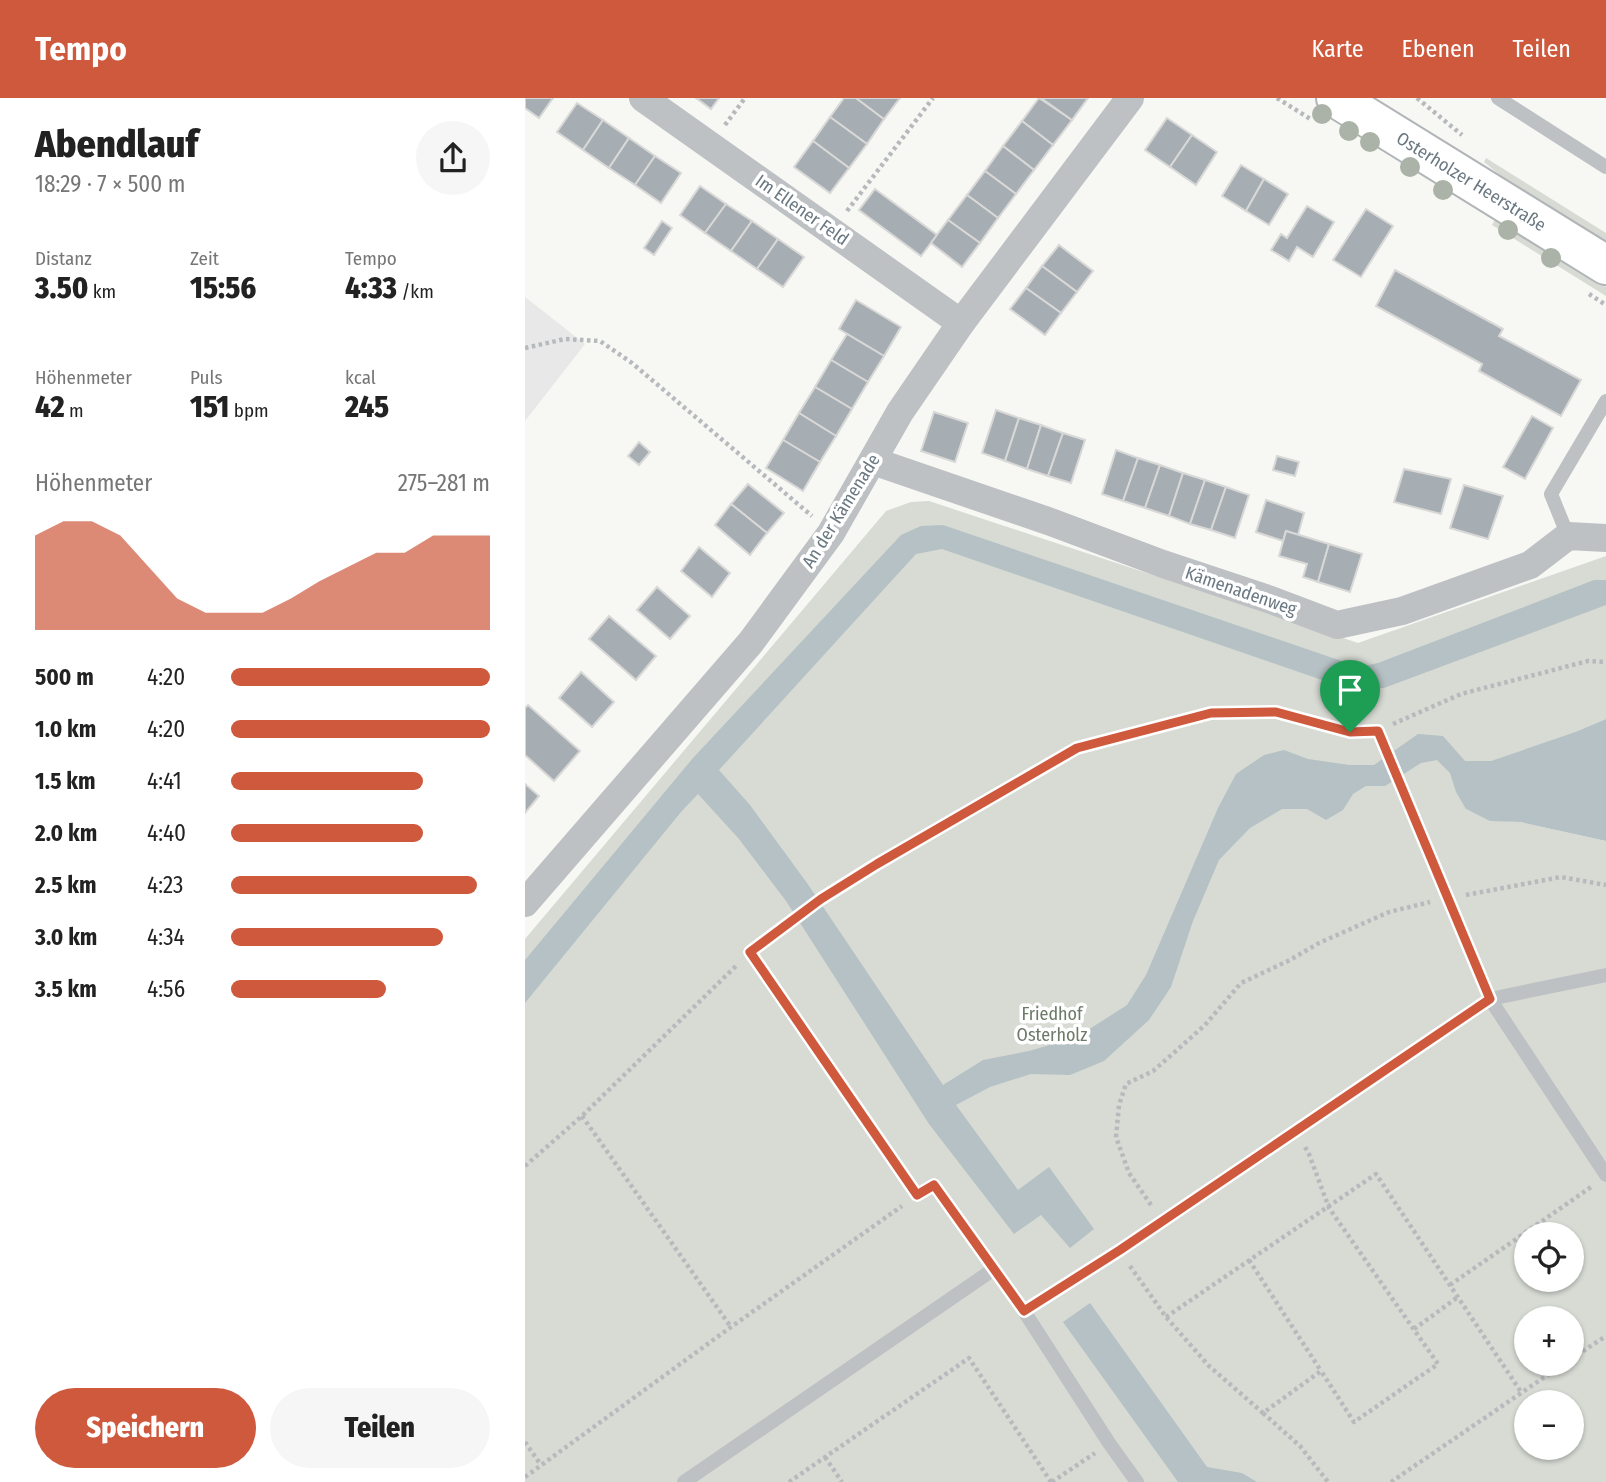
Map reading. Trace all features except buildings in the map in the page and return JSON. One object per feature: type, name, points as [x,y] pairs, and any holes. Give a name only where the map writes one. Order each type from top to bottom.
[{"type":"main road","name":"Osterholzer Heerstraße","points":[[1336,98],[1606,265]]},
{"type":"street","name":"Im Ellener Feld","points":[[643,98],[961,323]]},
{"type":"street","name":"An der Kämenade","points":[[525,903],[751,642],[831,533],[900,412],[961,323],[1130,98]]},
{"type":"street","name":"Kämenadenweg","points":[[873,461],[1337,625],[1402,611],[1530,565],[1568,536]]},
{"type":"street","points":[[1568,536],[1606,538]]},
{"type":"lane","points":[[1498,98],[1606,167]]},
{"type":"lane","points":[[1568,536],[1551,494],[1606,401]]},
{"type":"lane","points":[[1378,731],[1490,999],[1600,1179]]},
{"type":"lane","points":[[750,952],[917,1195],[934,1185],[1024,1311],[1137,1482]]},
{"type":"lane","points":[[1024,1311],[1120,1250],[1490,999],[1606,975]]},
{"type":"lane","points":[[684,1482],[993,1269]]},
{"type":"path","points":[[832,231],[933,98]]},
{"type":"path","points":[[525,348],[565,339],[600,341],[632,363],[831,533]]},
{"type":"path","points":[[525,1166],[582,1116],[750,952],[821,899],[877,864],[1077,748],[1211,713],[1276,712],[1350,732],[1378,731],[1461,694],[1588,661],[1606,662]]},
{"type":"path","points":[[1162,1221],[1129,1173],[1116,1137],[1119,1105],[1126,1084],[1153,1071],[1168,1058],[1205,1024],[1241,984],[1319,943],[1389,912],[1561,877],[1606,885]]},
{"type":"path","points":[[582,1116],[731,1327]]},
{"type":"path","points":[[1249,1260],[1353,1422],[1439,1364],[1329,1208],[1309,1154]]},
{"type":"path","points":[[1166,1317],[1376,1174],[1520,1390]]},
{"type":"path","points":[[1450,1284],[1600,1179]]},
{"type":"path","points":[[525,1477],[917,1195]]},
{"type":"path","points":[[1120,1250],[1166,1317],[1209,1366],[1300,1446],[1328,1482]]},
{"type":"path","points":[[1414,1329],[1458,1297]]},
{"type":"path","points":[[1584,1350],[1606,1336]]},
{"type":"path","points":[[789,1482],[969,1358],[1051,1482],[1109,1443]]},
{"type":"path","points":[[1263,1413],[1321,1371]]},
{"type":"path","points":[[1524,1390],[1545,1376]]},
{"type":"path","points":[[1391,1482],[1514,1397]]},
{"type":"path","points":[[525,1442],[541,1465]]},
{"type":"path","points":[[825,1457],[842,1482]]},
{"type":"shaded area","points":[[525,297],[585,344],[525,421]]},
{"type":"shaded area","points":[[943,525],[1359,667],[1378,663],[1594,580],[1606,580],[1606,605],[1384,688],[1348,689],[942,549],[916,554],[719,770],[750,805],[807,883],[943,1085],[983,1060],[1029,1051],[1077,1037],[1127,1005],[1146,975],[1218,808],[1236,774],[1264,755],[1284,750],[1308,759],[1349,765],[1374,765],[1418,734],[1443,736],[1465,761],[1491,761],[1606,719],[1606,841],[1520,822],[1490,821],[1466,809],[1456,792],[1450,773],[1437,760],[1421,763],[1385,786],[1366,786],[1353,794],[1343,810],[1326,820],[1307,809],[1282,809],[1250,828],[1219,860],[1193,921],[1171,987],[1149,1020],[1104,1061],[1070,1075],[1031,1074],[990,1087],[956,1105],[1018,1190],[1049,1167],[1094,1229],[1070,1248],[1041,1215],[1014,1234],[929,1124],[786,901],[739,839],[698,794],[525,1003],[525,960],[693,758],[901,535],[921,526]]},
{"type":"shaded area","points":[[1090,1303],[1207,1467],[1242,1473],[1257,1482],[1178,1482],[1063,1322]]},
{"type":"green space","points":[[1486,158],[1606,233],[1606,243],[1501,176],[1484,162]]},
{"type":"green space","points":[[1496,218],[1606,287],[1606,296],[1492,225]]},
{"type":"green space","name":"Friedhof Osterholz","points":[[929,501],[1358,643],[1606,556],[1606,719],[1492,761],[1465,761],[1466,809],[1490,820],[1520,822],[1606,841],[1606,1482],[525,1482],[525,939],[886,511],[911,502]]},
{"type":"route","points":[[1276,712],[1350,732],[1378,731],[1490,999],[1120,1250],[1024,1311],[934,1185],[917,1195],[750,952],[821,899],[877,864],[1077,748],[1211,713],[1276,712]]}]
